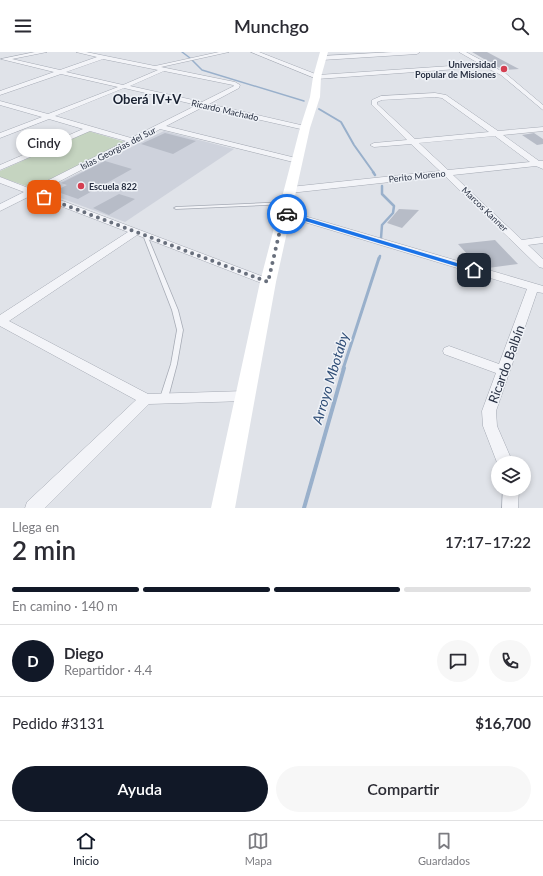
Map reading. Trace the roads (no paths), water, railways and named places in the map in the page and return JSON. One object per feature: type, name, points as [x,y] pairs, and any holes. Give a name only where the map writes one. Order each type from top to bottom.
[{"type":"street","points":[[2,59],[44,52]]},
{"type":"street","points":[[79,52],[164,69]]},
{"type":"street","points":[[155,67],[226,52]]},
{"type":"street","points":[[254,52],[317,77],[487,65]]},
{"type":"street","points":[[223,508],[268,282],[305,128],[315,97],[317,77],[323,55],[417,52]]},
{"type":"street","points":[[462,52],[503,74],[542,106]]},
{"type":"street","points":[[0,92],[104,57]]},
{"type":"street","name":"Ricardo Machado","points":[[2,59],[305,128]]},
{"type":"street","points":[[0,136],[50,117],[164,69]]},
{"type":"street","name":"Islas Georgias del Sur","points":[[0,208],[237,88],[237,85],[235,84],[164,69]]},
{"type":"street","name":"Marcos Kanner","points":[[496,133],[444,96],[435,95],[380,98],[374,101],[374,104],[543,265]]},
{"type":"street","points":[[0,103],[134,141]]},
{"type":"street","points":[[0,112],[14,107]]},
{"type":"street","points":[[161,127],[297,161]]},
{"type":"street","points":[[0,168],[90,128]]},
{"type":"street","points":[[374,145],[543,129]]},
{"type":"street","points":[[496,133],[541,164]]},
{"type":"street","name":"Perito Moreno","points":[[290,190],[541,164]]},
{"type":"street","points":[[0,180],[268,282]]},
{"type":"street","points":[[286,208],[538,289]]},
{"type":"street","points":[[141,233],[0,321],[146,399],[245,396]]},
{"type":"street","points":[[520,243],[543,240]]},
{"type":"street","name":"Ricardo Balbín","points":[[502,456],[490,426],[489,411],[503,371],[538,289]]},
{"type":"street","points":[[450,351],[503,371]]},
{"type":"street","points":[[33,508],[146,399]]},
{"type":"street","points":[[510,508],[511,496]]},
{"type":"lane","points":[[176,208],[286,208]]},
{"type":"lane","points":[[141,233],[175,310],[180,330],[174,364],[164,398]]},
{"type":"waterway","name":"Arroyo Mbotaby","points":[[182,52],[190,58]]},
{"type":"waterway","name":"Arroyo Mbotaby","points":[[192,60],[202,70],[304,101]]},
{"type":"waterway","name":"Arroyo Mbotaby","points":[[319,109],[341,122],[354,145],[374,173]]},
{"type":"waterway","name":"Arroyo Mbotaby","points":[[381,238],[382,225],[393,213],[394,206],[382,194],[382,186]]},
{"type":"waterway","name":"Arroyo Mbotaby","points":[[343,369],[379,258]]},
{"type":"waterway","name":"Arroyo Mbotaby","points":[[304,508],[344,368]]},
{"type":"place","name":"Universidad Popular de Misiones","points":[[504,69]]},
{"type":"place","name":"Escuela 822","points":[[81,186]]},
{"type":"place","name":"Cindy","points":[[44,197]]},
{"type":"district","name":"Oberá IV+V","points":[[147,99]]}]
